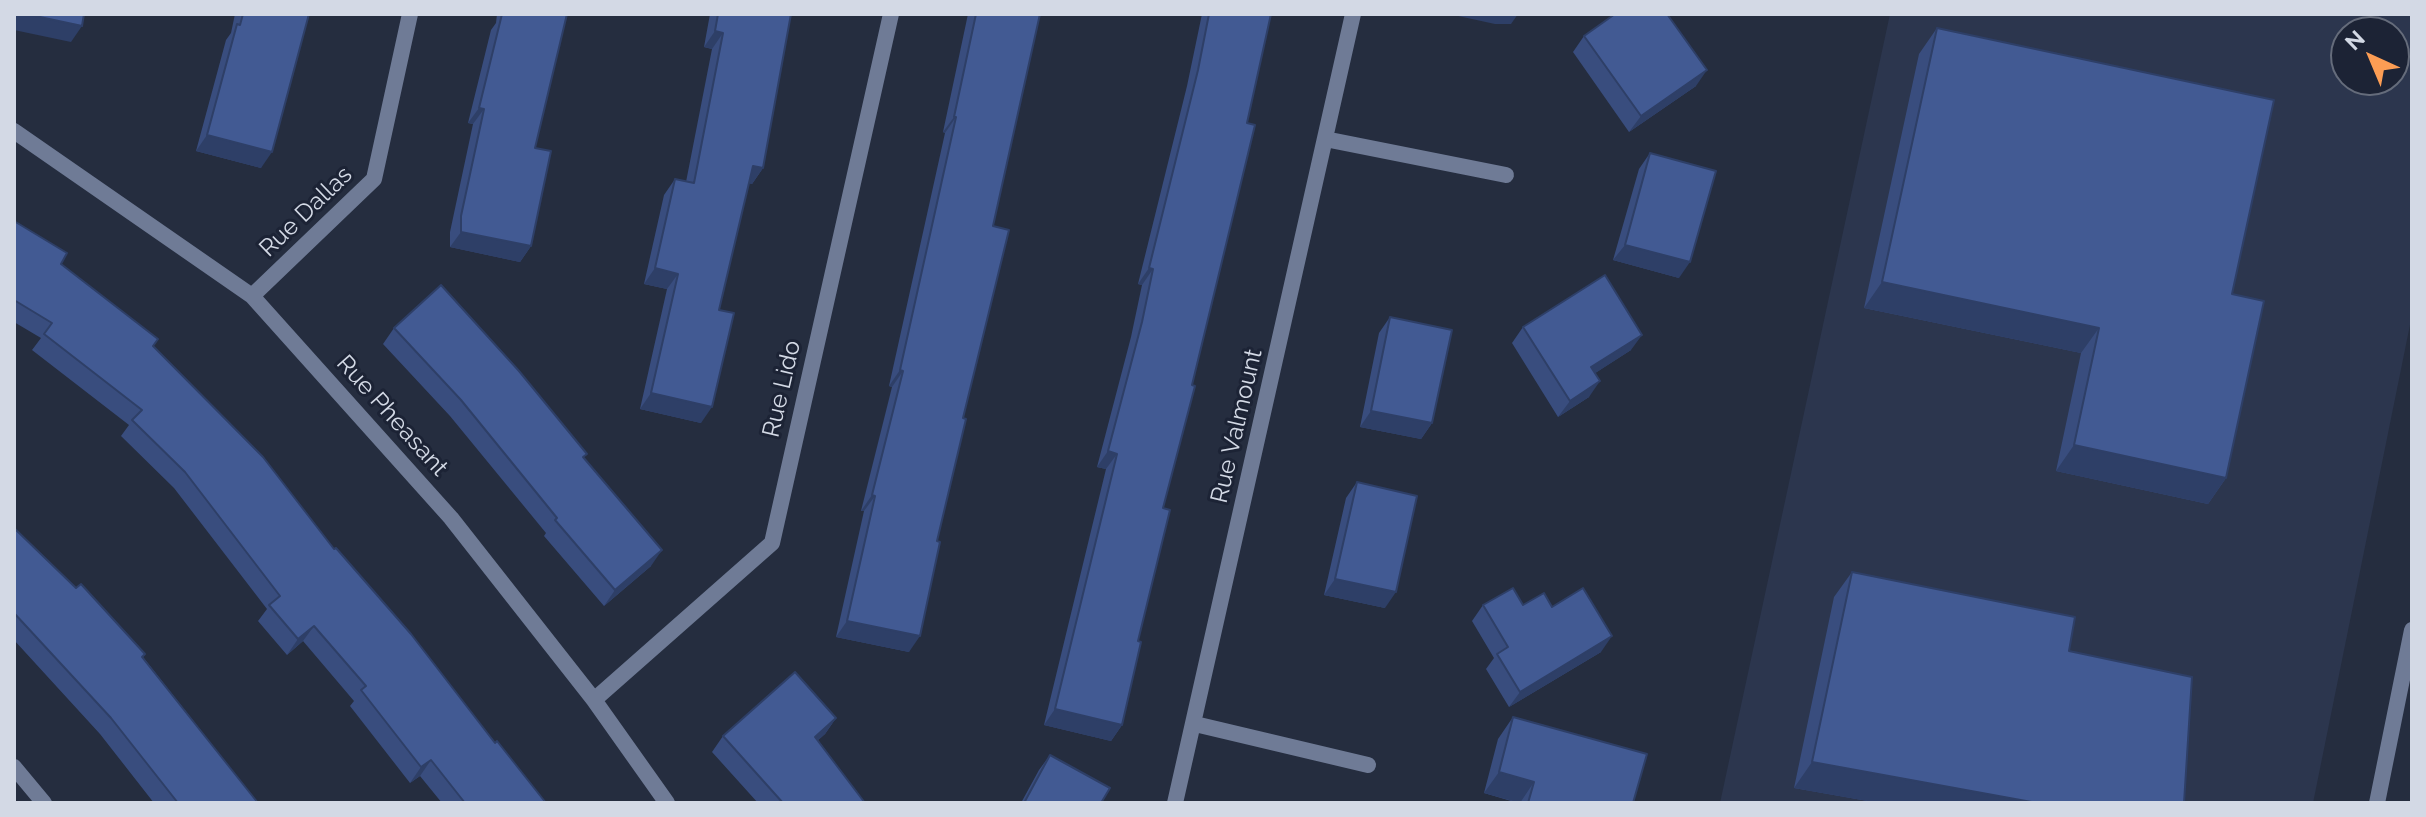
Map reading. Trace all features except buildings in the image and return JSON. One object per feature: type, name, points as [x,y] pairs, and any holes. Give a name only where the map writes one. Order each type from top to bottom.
[{"type":"street","name":"Rue Dallas","points":[[252,296],[374,179],[410,14]]},
{"type":"street","name":"Rue Lido","points":[[594,700],[772,543],[891,14]]},
{"type":"street","name":"Rue Valmount","points":[[1175,803],[1353,14]]},
{"type":"street","name":"Rue Pheasant","points":[[14,131],[252,296],[451,518],[594,700],[667,803]]},
{"type":"street","points":[[1325,139],[1506,175]]},
{"type":"street","points":[[2377,803],[2412,630]]},
{"type":"street","points":[[1195,724],[1368,765]]},
{"type":"street","points":[[14,767],[44,803]]},
{"type":"shaded area","points":[[1890,14],[2412,14],[2412,315],[2313,803],[1720,803]]}]
